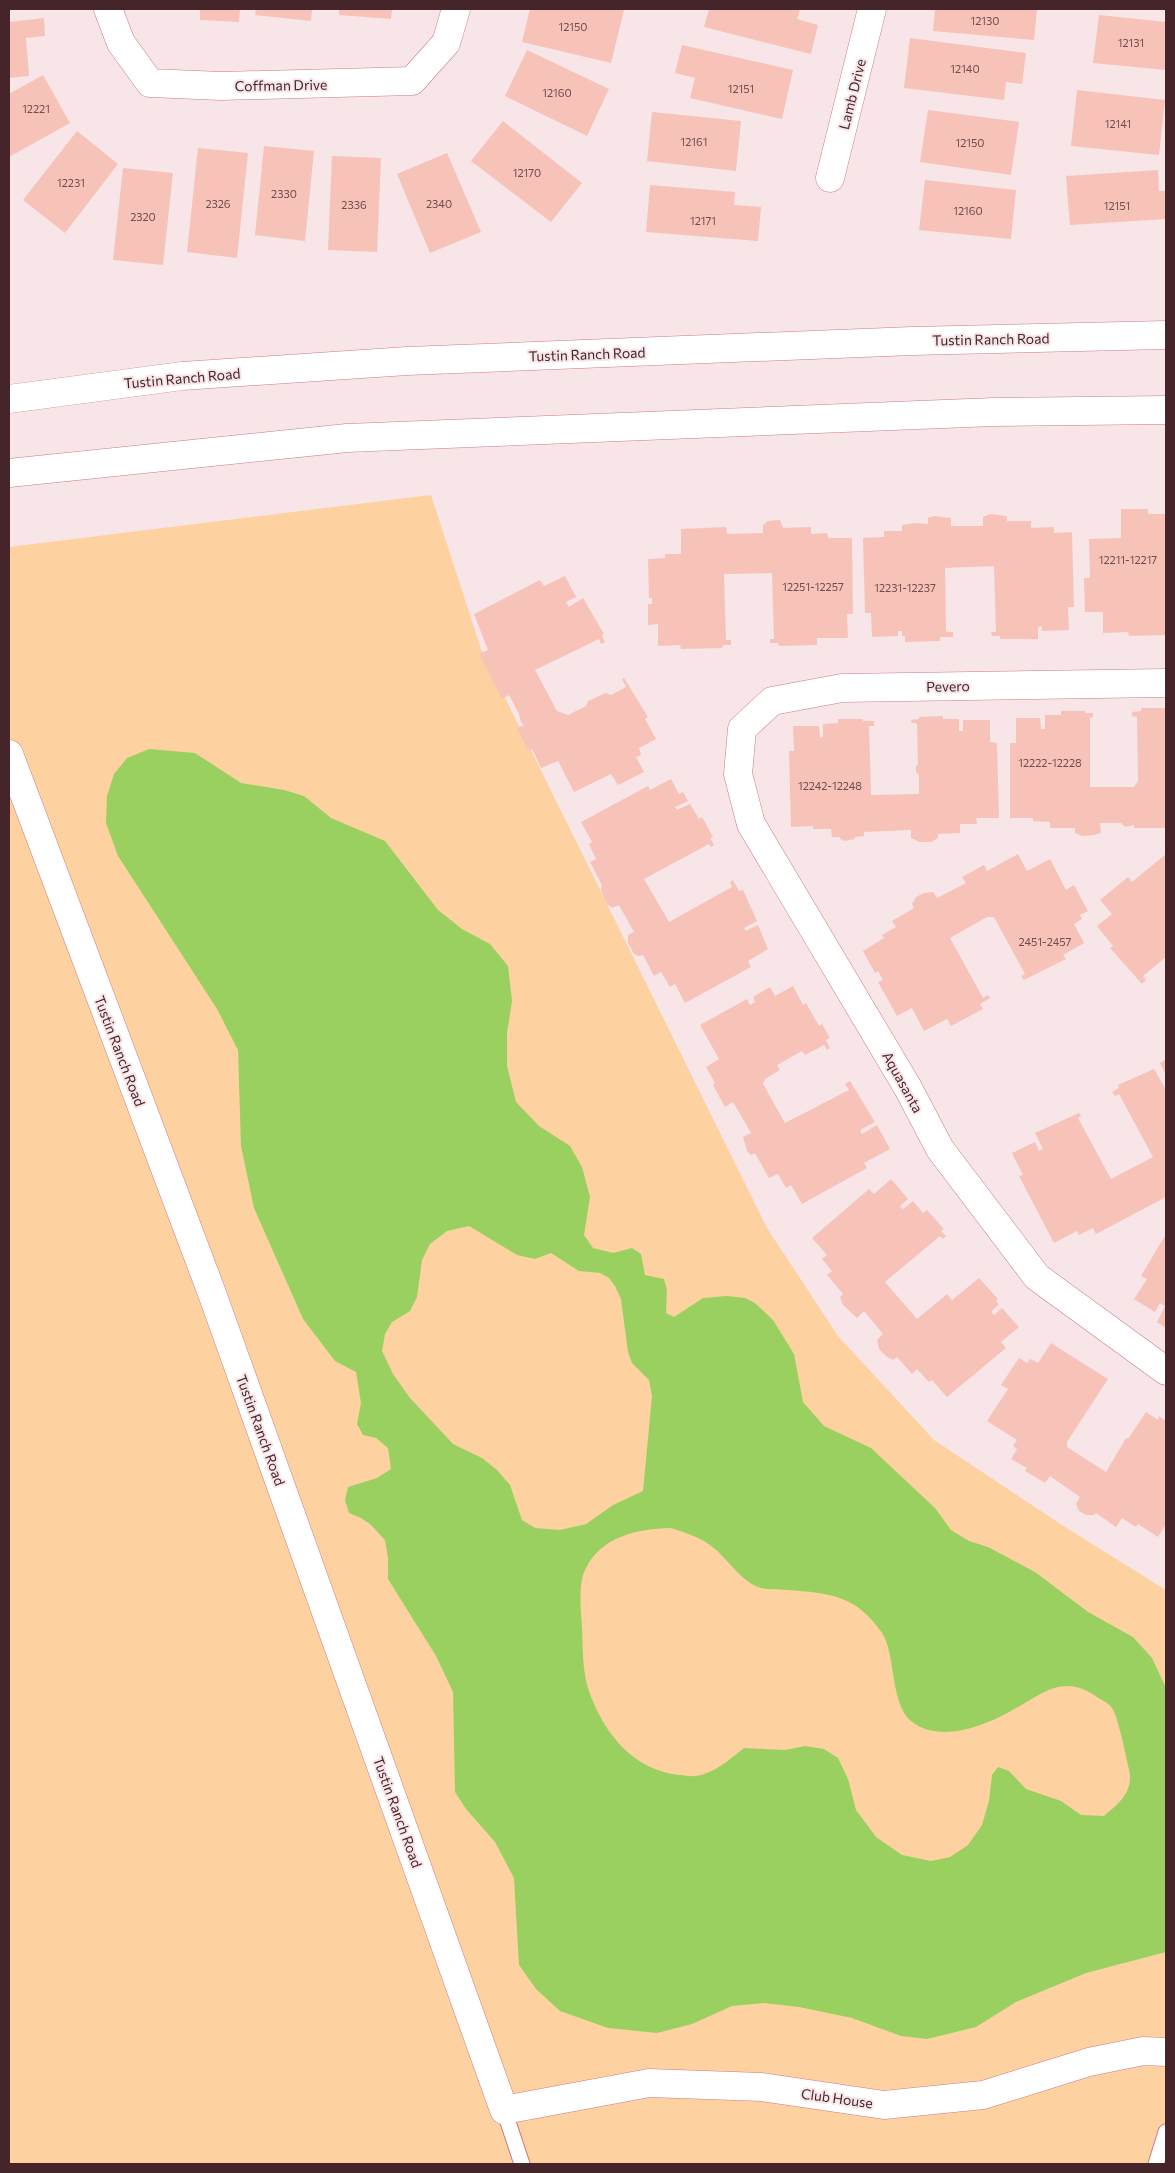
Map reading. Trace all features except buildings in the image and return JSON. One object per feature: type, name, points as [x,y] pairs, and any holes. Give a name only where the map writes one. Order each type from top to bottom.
[{"type":"street","name":"Coffman Drive","points":[[108,9],[121,43],[150,83],[221,86],[412,81],[446,43],[456,9]]},
{"type":"street","name":"Lamb Drive","points":[[830,178],[872,9]]},
{"type":"street","name":"Tustin Ranch Road","points":[[9,399],[182,376],[407,361],[912,340],[1166,335]]},
{"type":"street","points":[[9,473],[347,438],[994,412],[1166,410]]},
{"type":"street","name":"Pevero","points":[[742,729],[772,701],[842,688],[1166,683]]},
{"type":"street","name":"Aquasanta","points":[[742,729],[738,774],[751,824],[908,1088],[940,1149],[1037,1277],[1166,1371]]},
{"type":"street","name":"Tustin Ranch Road","points":[[9,754],[213,1296],[504,2110]]},
{"type":"street","name":"Club House","points":[[504,2110],[650,2083],[762,2088],[884,2105],[983,2095],[1089,2062],[1143,2051],[1166,2052]]},
{"type":"lane","points":[[504,2110],[522,2164]]},
{"type":"lane","points":[[1156,2164],[1166,2132]]},
{"type":"shaded area","points":[[431,495],[481,649],[767,1228],[838,1336],[934,1440],[1065,1527],[1166,1590],[1166,2164],[9,2164],[9,547]]},
{"type":"shaded area","points":[[149,749],[195,753],[241,783],[284,790],[304,796],[331,818],[385,841],[438,910],[462,929],[490,944],[508,966],[512,1001],[507,1033],[507,1066],[516,1102],[539,1126],[570,1146],[582,1167],[590,1197],[584,1235],[593,1248],[613,1253],[632,1248],[641,1254],[645,1275],[664,1279],[667,1290],[666,1313],[674,1317],[703,1298],[727,1296],[745,1298],[755,1303],[773,1320],[794,1354],[803,1402],[824,1426],[871,1448],[935,1508],[951,1530],[969,1541],[988,1547],[1035,1572],[1088,1612],[1133,1637],[1152,1658],[1166,1688],[1166,1952],[1086,1973],[1016,2002],[976,2027],[927,2039],[901,2036],[852,2018],[799,2007],[764,2003],[732,2006],[692,2024],[657,2033],[608,2028],[560,2011],[536,1989],[519,1965],[514,1878],[495,1842],[466,1809],[455,1792],[453,1692],[436,1656],[388,1579],[388,1558],[385,1540],[370,1524],[349,1513],[345,1500],[348,1487],[377,1478],[391,1469],[388,1448],[376,1438],[363,1435],[357,1424],[361,1403],[356,1372],[335,1361],[303,1319],[254,1208],[241,1146],[238,1050],[217,1009],[118,856],[106,823],[107,796],[114,774],[127,758]],"holes":[[[469,1226],[517,1255],[535,1259],[551,1253],[579,1271],[600,1273],[609,1278],[621,1299],[628,1352],[632,1363],[649,1380],[652,1396],[643,1491],[613,1505],[586,1524],[560,1530],[535,1528],[522,1520],[510,1485],[497,1470],[482,1458],[453,1444],[410,1398],[393,1374],[382,1351],[385,1334],[392,1322],[410,1311],[417,1297],[422,1260],[430,1244],[447,1231]],[[671,1528],[694,1536],[710,1545],[742,1577],[761,1588],[829,1595],[852,1603],[872,1620],[882,1633],[889,1653],[896,1691],[904,1713],[911,1721],[922,1728],[948,1732],[975,1727],[1000,1717],[1042,1693],[1062,1686],[1073,1686],[1097,1697],[1107,1703],[1114,1712],[1129,1769],[1130,1777],[1127,1791],[1104,1816],[1081,1815],[1061,1801],[1026,1789],[1009,1771],[998,1767],[992,1775],[989,1801],[982,1825],[968,1845],[950,1857],[931,1861],[902,1855],[876,1837],[856,1810],[848,1779],[838,1758],[824,1749],[805,1746],[785,1750],[744,1748],[715,1769],[702,1775],[693,1776],[664,1772],[649,1766],[636,1758],[613,1737],[596,1709],[590,1694],[583,1661],[581,1590],[585,1570],[592,1558],[610,1542],[645,1530]]]}]
